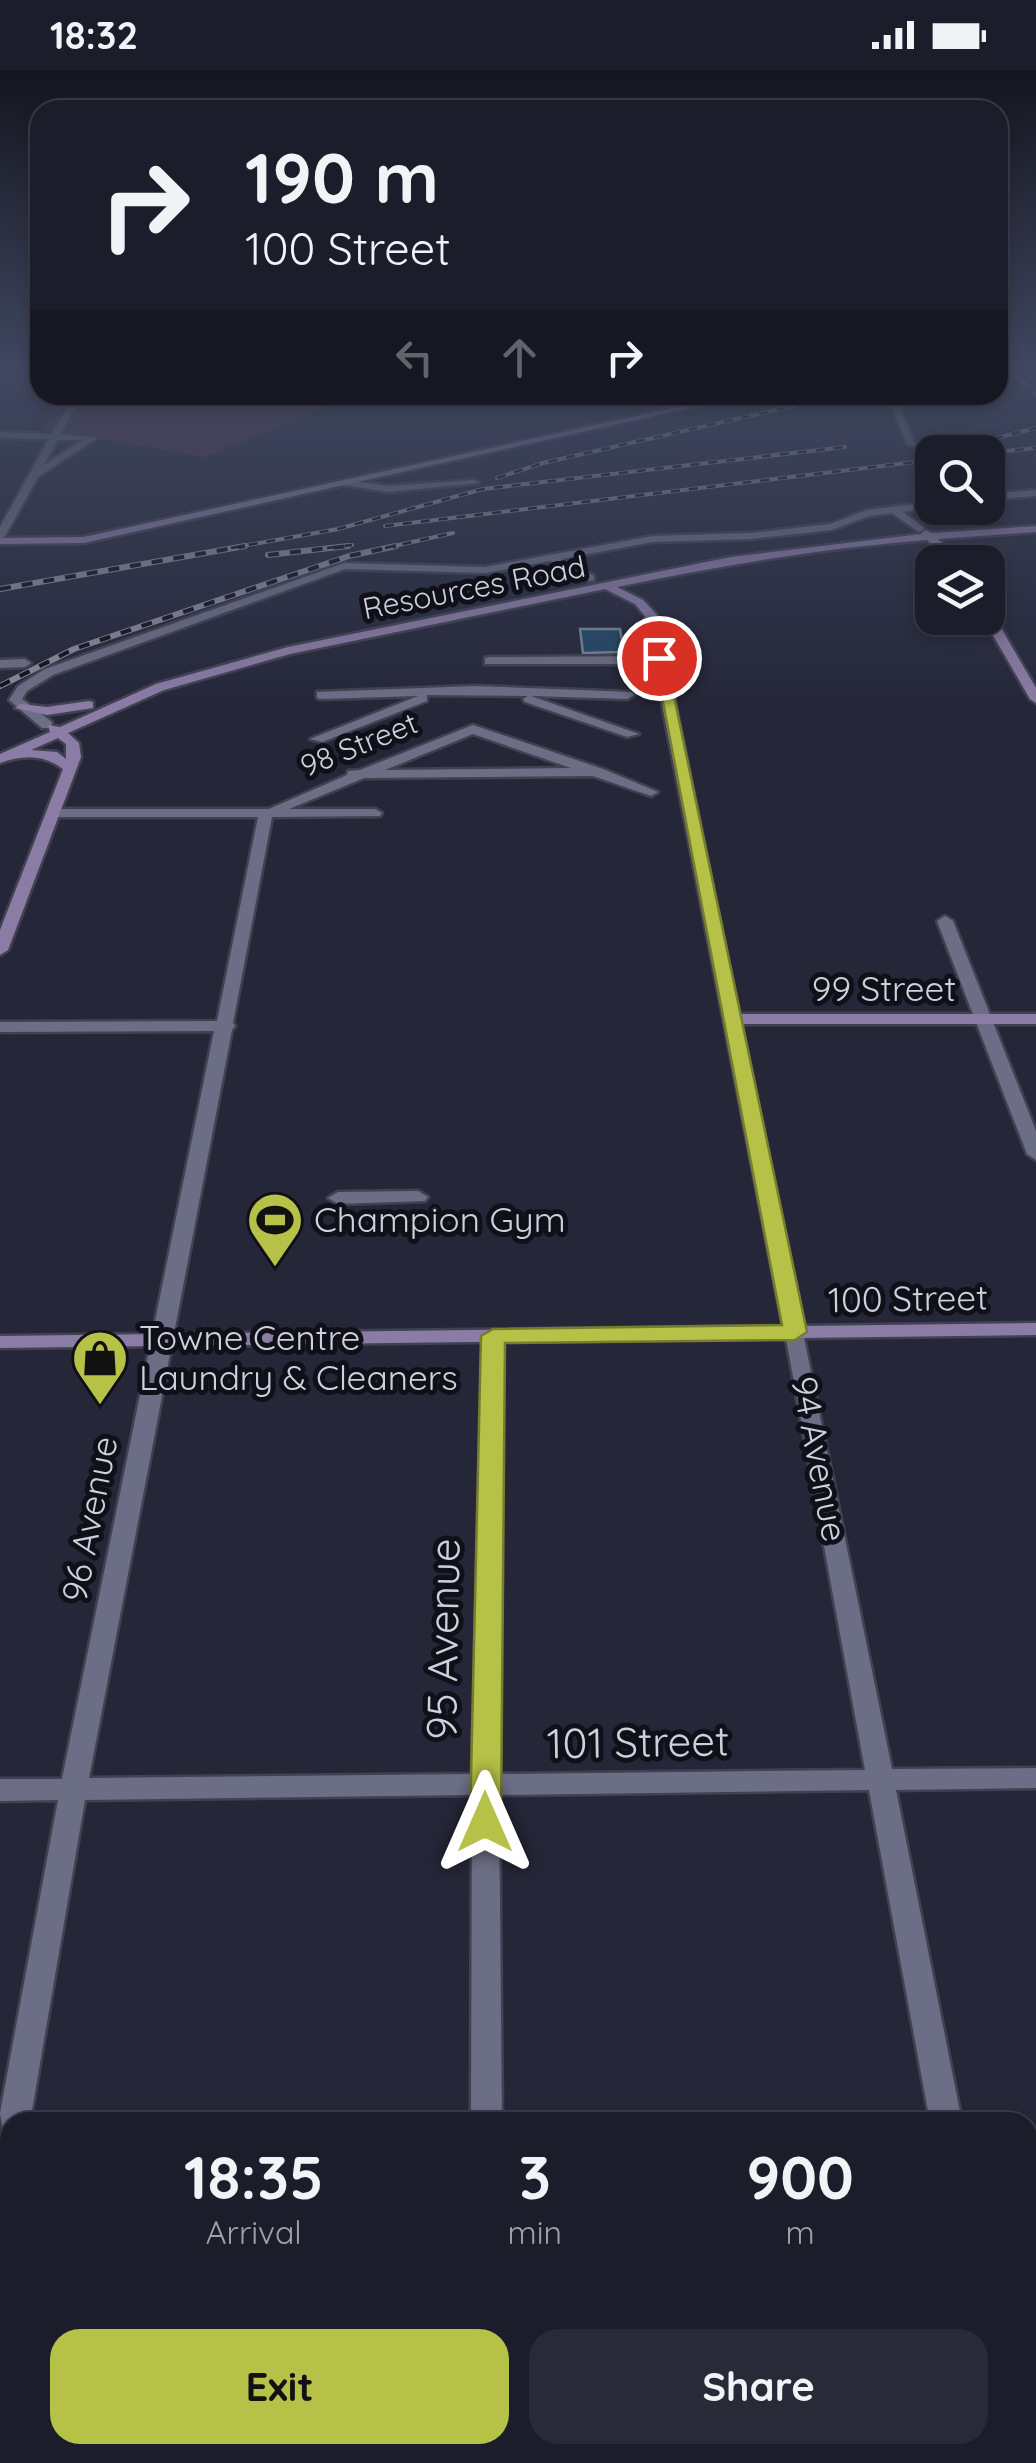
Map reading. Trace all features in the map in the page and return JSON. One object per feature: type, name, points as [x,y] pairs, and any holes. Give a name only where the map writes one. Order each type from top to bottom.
[{"type":"street","points":[[31,484],[0,539],[84,540],[343,484]]},
{"type":"street","points":[[353,484],[405,489],[474,484]]},
{"type":"street","points":[[1005,496],[1036,493]]},
{"type":"street","points":[[0,950],[54,814],[75,746],[15,700],[22,689],[62,665],[344,566],[468,571],[652,539],[750,536],[832,527],[860,515],[915,507]]},
{"type":"street","points":[[894,510],[938,545]]},
{"type":"street","name":"Resources Road","points":[[4,754],[89,705],[153,679],[238,654],[590,578],[766,546],[1036,525]]},
{"type":"street","name":"Resources Road","points":[[54,728],[220,668],[731,560],[924,532]]},
{"type":"street","name":"94 Avenue","points":[[552,558],[647,608],[795,1332],[944,2112]]},
{"type":"street","points":[[999,635],[1036,699]]},
{"type":"street","points":[[489,661],[660,660]]},
{"type":"street","points":[[0,664],[26,663]]},
{"type":"street","points":[[474,690],[473,728],[652,792]]},
{"type":"street","points":[[321,695],[474,690],[628,694]]},
{"type":"street","points":[[317,739],[439,692]]},
{"type":"street","points":[[508,692],[632,734]]},
{"type":"street","points":[[21,708],[47,710],[89,705]]},
{"type":"street","name":"98 Street","points":[[266,814],[352,774],[473,728]]},
{"type":"street","points":[[4,754],[46,754],[70,768]]},
{"type":"street","points":[[352,774],[598,772]]},
{"type":"street","name":"98 Street","points":[[54,814],[375,813]]},
{"type":"street","name":"96 Avenue","points":[[16,2112],[74,1788],[266,814]]},
{"type":"street","points":[[944,921],[1036,1154]]},
{"type":"street","name":"99 Street","points":[[733,1020],[1036,1018]]},
{"type":"street","points":[[0,1027],[226,1026]]},
{"type":"street","points":[[338,1198],[418,1197]]},
{"type":"street","name":"100 Street","points":[[0,1342],[1036,1329]]},
{"type":"street","name":"95 Avenue","points":[[487,2112],[485,1784],[493,1336]]},
{"type":"street","name":"101 Street","points":[[0,1790],[1036,1778]]},
{"type":"building","points":[[580,629],[620,629],[624,652],[583,653]]},
{"type":"railway","points":[[231,548],[338,529],[483,489],[529,484]]},
{"type":"railway","points":[[385,526],[736,484]]},
{"type":"railway","points":[[385,548],[453,533]]},
{"type":"railway","points":[[327,548],[352,545]]},
{"type":"railway","points":[[0,589],[245,546]]},
{"type":"railway","points":[[268,555],[348,546]]},
{"type":"railway","points":[[0,686],[74,649],[349,556],[396,546]]},
{"type":"place","name":"Champion Gym","points":[[275,1269]]},
{"type":"place","name":"Towne Centre Laundry & Cleaners","points":[[100,1407]]},
{"type":"route","points":[[485,1822],[493,1336],[795,1332],[659,658]]}]
